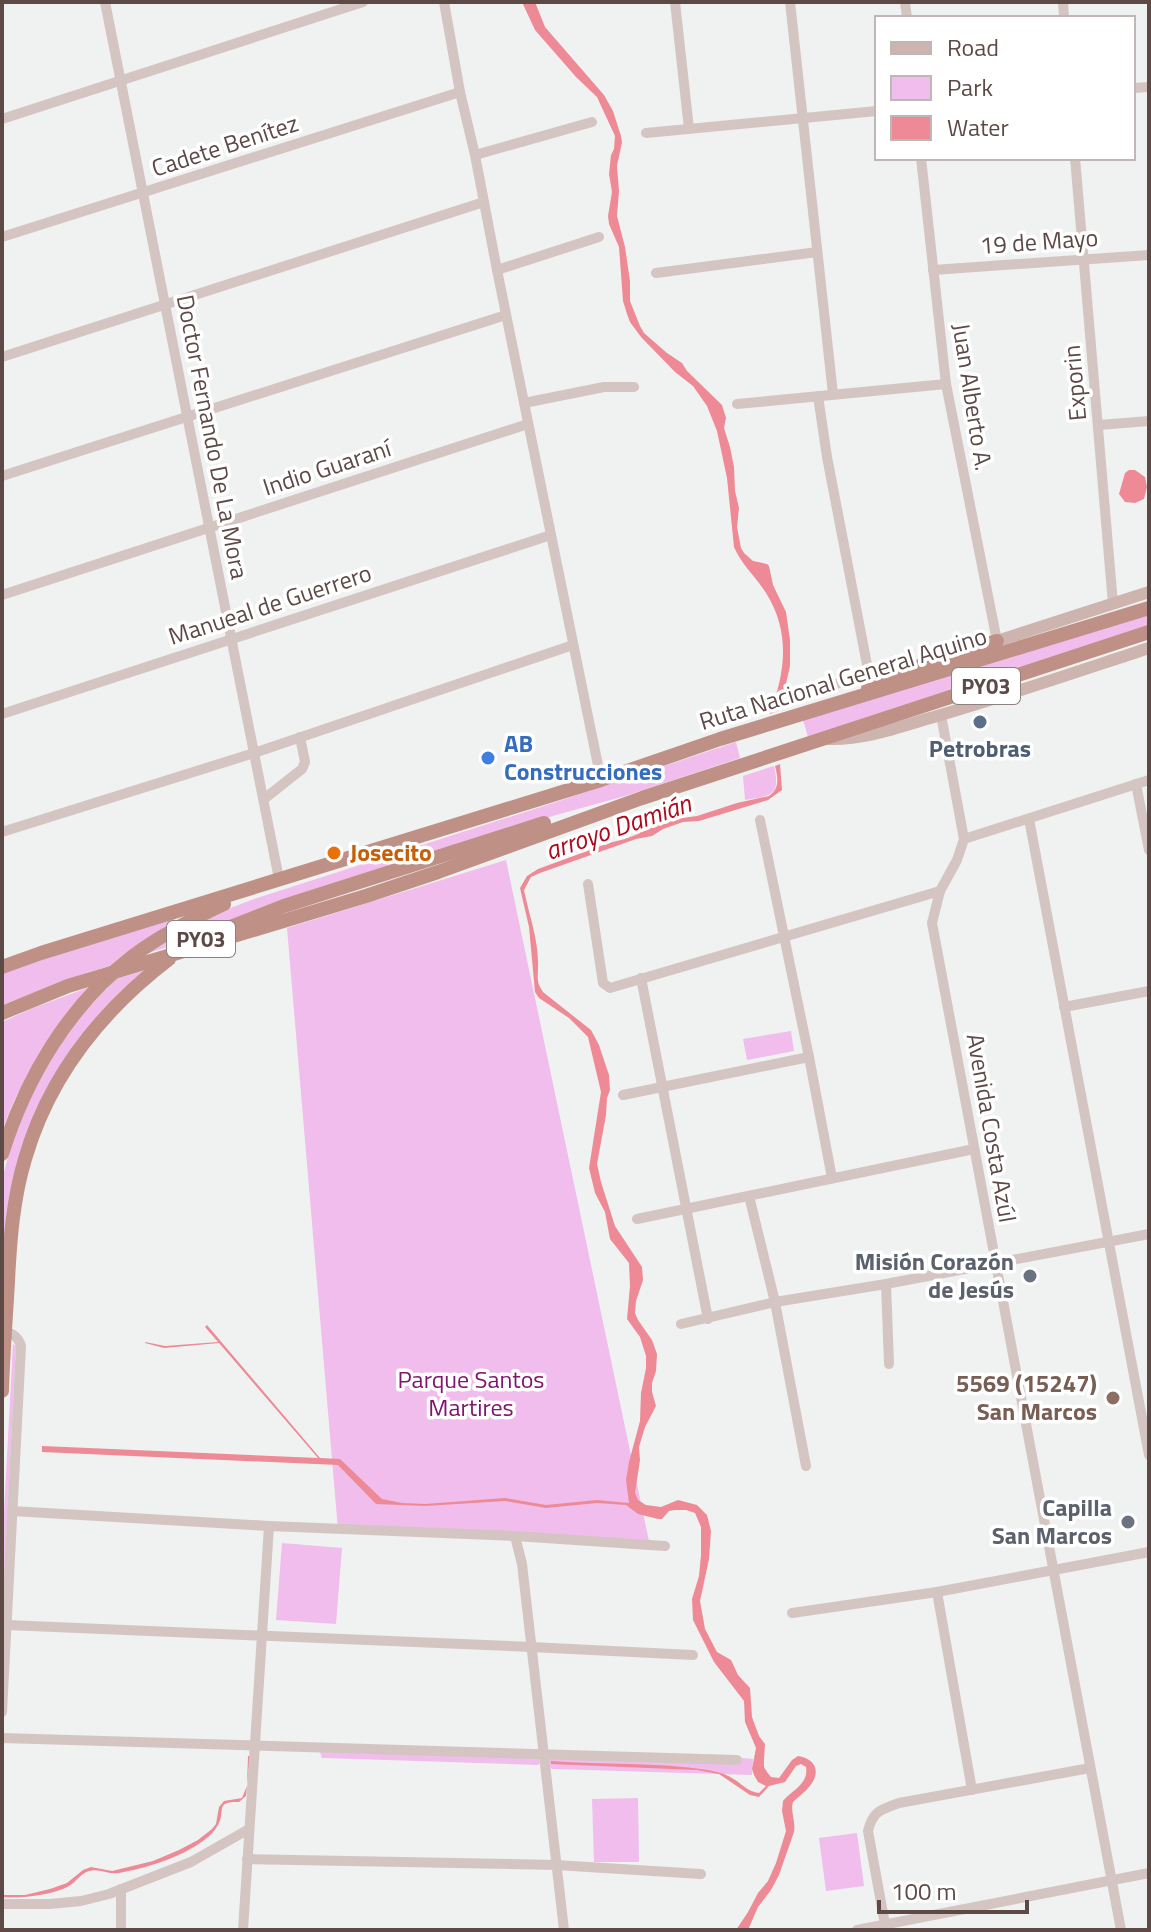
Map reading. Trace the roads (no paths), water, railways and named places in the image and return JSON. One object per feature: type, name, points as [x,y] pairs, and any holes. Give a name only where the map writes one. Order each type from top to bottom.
[{"type":"highway","points":[[1097,625],[1149,599]]},
{"type":"highway","name":"Ruta Nacional General Aquino","points":[[2,967],[601,780],[720,739],[1149,608]]},
{"type":"highway","name":"Ruta Nacional General Aquino","points":[[2,1013],[68,986],[423,877],[642,798],[1149,632]]},
{"type":"highway","name":"PY03","points":[[855,698],[889,676],[997,639]]},
{"type":"highway","name":"PY03","points":[[2,1391],[11,1233],[24,1161],[39,1119],[79,1048],[102,1019],[144,978],[199,940],[227,927],[564,816],[642,798]]},
{"type":"highway","name":"PY03","points":[[2,1154],[24,1093],[46,1054],[79,1009],[110,976],[133,956],[181,925],[275,881]]},
{"type":"main road","name":"PY03","points":[[997,639],[1149,592]]},
{"type":"main road","name":"PY03","points":[[822,739],[875,734],[1149,648]]},
{"type":"main road","points":[[919,708],[1091,667]]},
{"type":"street","name":"Doctor Fernando De La Mora","points":[[105,2],[264,799],[275,881]]},
{"type":"street","points":[[2,119],[363,2]]},
{"type":"street","points":[[444,2],[601,780]]},
{"type":"street","points":[[675,2],[689,129]]},
{"type":"street","points":[[790,2],[833,394]]},
{"type":"street","name":"Cadete Benítez","points":[[2,237],[460,92]]},
{"type":"street","points":[[646,133],[875,111]]},
{"type":"street","points":[[475,155],[592,122]]},
{"type":"street","name":"Juan Alberto A.","points":[[921,160],[946,384],[997,639]]},
{"type":"street","name":"Exporin","points":[[1075,160],[1113,604]]},
{"type":"street","points":[[2,357],[484,202]]},
{"type":"street","points":[[497,270],[599,237]]},
{"type":"street","points":[[656,273],[817,252]]},
{"type":"street","name":"19 de Mayo","points":[[933,270],[1149,255]]},
{"type":"street","points":[[2,476],[506,315]]},
{"type":"street","points":[[737,404],[946,384]]},
{"type":"street","points":[[524,403],[604,387],[634,387]]},
{"type":"street","points":[[818,396],[869,675]]},
{"type":"street","points":[[1099,425],[1149,421]]},
{"type":"street","name":"Indio Guaraní","points":[[2,595],[528,424]]},
{"type":"street","name":"Manueal de Guerrero","points":[[2,714],[551,535]]},
{"type":"street","points":[[829,686],[997,639]]},
{"type":"street","points":[[2,832],[254,753],[573,645]]},
{"type":"street","points":[[941,715],[964,839],[1149,780]]},
{"type":"street","points":[[264,799],[302,769],[305,762],[300,737]]},
{"type":"street","points":[[1136,784],[1149,850]]},
{"type":"street","points":[[1029,819],[1149,1455]]},
{"type":"street","points":[[760,820],[832,1178]]},
{"type":"street","name":"Avenida Costa Azúl","points":[[964,839],[957,860],[940,891],[932,923],[1121,1930]]},
{"type":"street","points":[[588,884],[603,983],[610,988],[940,891]]},
{"type":"street","points":[[641,978],[708,1319]]},
{"type":"street","points":[[1064,1007],[1149,991]]},
{"type":"street","points":[[623,1095],[809,1057]]},
{"type":"street","points":[[637,1219],[974,1149]]},
{"type":"street","points":[[749,1196],[775,1302],[806,1466]]},
{"type":"street","points":[[681,1324],[775,1302],[1149,1234]]},
{"type":"street","points":[[886,1284],[889,1364]]},
{"type":"street","points":[[2,1712],[21,1346],[14,1335],[3,1332]]},
{"type":"street","points":[[12,1511],[665,1546]]},
{"type":"street","points":[[243,1930],[269,1526]]},
{"type":"street","points":[[515,1536],[522,1564],[564,1930]]},
{"type":"street","points":[[792,1613],[937,1592],[1149,1552]]},
{"type":"street","points":[[937,1592],[972,1790]]},
{"type":"street","points":[[7,1625],[693,1655]]},
{"type":"street","points":[[2,1738],[737,1760]]},
{"type":"street","points":[[885,1927],[868,1831],[870,1820],[878,1811],[899,1803],[1090,1768]]},
{"type":"street","points":[[2,1904],[81,1901],[121,1889],[191,1862],[249,1829]]},
{"type":"street","points":[[247,1859],[556,1865],[701,1874]]},
{"type":"street","points":[[857,1930],[885,1927],[1149,1873]]},
{"type":"street","points":[[121,1889],[121,1930]]},
{"type":"water","points":[[522,2],[535,2],[545,27],[604,95],[613,111],[622,142],[617,166],[617,216],[625,247],[630,301],[640,326],[644,333],[682,363],[722,405],[726,418],[724,428],[734,467],[741,548],[753,561],[769,566],[773,585],[786,612],[790,666],[780,710],[770,714],[782,668],[782,638],[774,608],[734,547],[727,478],[717,431],[707,406],[693,386],[641,337],[630,322],[623,301],[619,247],[608,216],[612,192],[609,174],[615,136],[597,97],[535,30]]},
{"type":"water","points":[[1135,470],[1145,477],[1147,487],[1144,499],[1135,503],[1125,502],[1119,494],[1125,473]]},
{"type":"water","points":[[780,764],[782,790],[768,800],[699,821],[683,822],[652,836],[540,873],[531,877],[524,890],[537,948],[539,985],[543,992],[591,1030],[609,1075],[610,1090],[597,1164],[615,1226],[642,1267],[643,1280],[635,1313],[657,1354],[652,1383],[656,1406],[639,1447],[635,1493],[638,1500],[646,1505],[661,1507],[678,1500],[697,1505],[707,1515],[711,1531],[709,1559],[700,1601],[705,1629],[717,1652],[731,1660],[738,1675],[750,1688],[752,1717],[765,1744],[764,1767],[767,1772],[771,1777],[779,1778],[798,1756],[811,1762],[816,1773],[812,1783],[793,1802],[794,1832],[779,1875],[758,1907],[748,1930],[736,1930],[776,1863],[786,1831],[783,1801],[805,1778],[806,1767],[801,1764],[796,1766],[785,1782],[769,1786],[759,1797],[750,1795],[719,1774],[697,1770],[551,1764],[551,1761],[689,1767],[723,1774],[759,1793],[766,1786],[758,1782],[752,1769],[756,1748],[745,1722],[744,1701],[714,1662],[693,1620],[692,1599],[701,1555],[701,1527],[695,1513],[675,1510],[658,1519],[638,1514],[626,1505],[597,1503],[546,1508],[505,1501],[425,1506],[376,1504],[338,1465],[42,1452],[42,1446],[318,1458],[219,1343],[164,1348],[145,1343],[165,1346],[218,1342],[205,1327],[207,1325],[320,1458],[340,1459],[382,1499],[425,1504],[505,1498],[546,1505],[597,1500],[629,1503],[626,1480],[640,1421],[646,1356],[640,1337],[627,1319],[629,1263],[610,1239],[605,1212],[595,1193],[589,1168],[601,1092],[588,1037],[535,992],[529,927],[520,888],[527,876],[538,869],[638,834],[646,827],[769,796],[777,786],[775,766]]},
{"type":"water","points":[[247,1786],[246,1796],[239,1802],[223,1805],[220,1820],[212,1833],[177,1856],[119,1873],[89,1871],[69,1886],[46,1894],[2,1897],[50,1889],[67,1883],[91,1867],[112,1871],[153,1861],[179,1850],[212,1829],[219,1807],[224,1801],[242,1798]]},
{"type":"place","name":"Petrobras","points":[[980,722]]},
{"type":"place","name":"AB Construcciones","points":[[488,758]]},
{"type":"place","name":"Josecito","points":[[334,853]]},
{"type":"place","name":"Misión Corazón de Jesús","points":[[1030,1276]]},
{"type":"place","name":"5569 (15247) San Marcos","points":[[1113,1398]]},
{"type":"place","name":"Capilla San Marcos","points":[[1128,1522]]},
{"type":"water label","name":"arroyo Damián","points":[[618,827]]},
{"type":"park label","name":"Parque Santos Martires","points":[[471,1394]]}]
